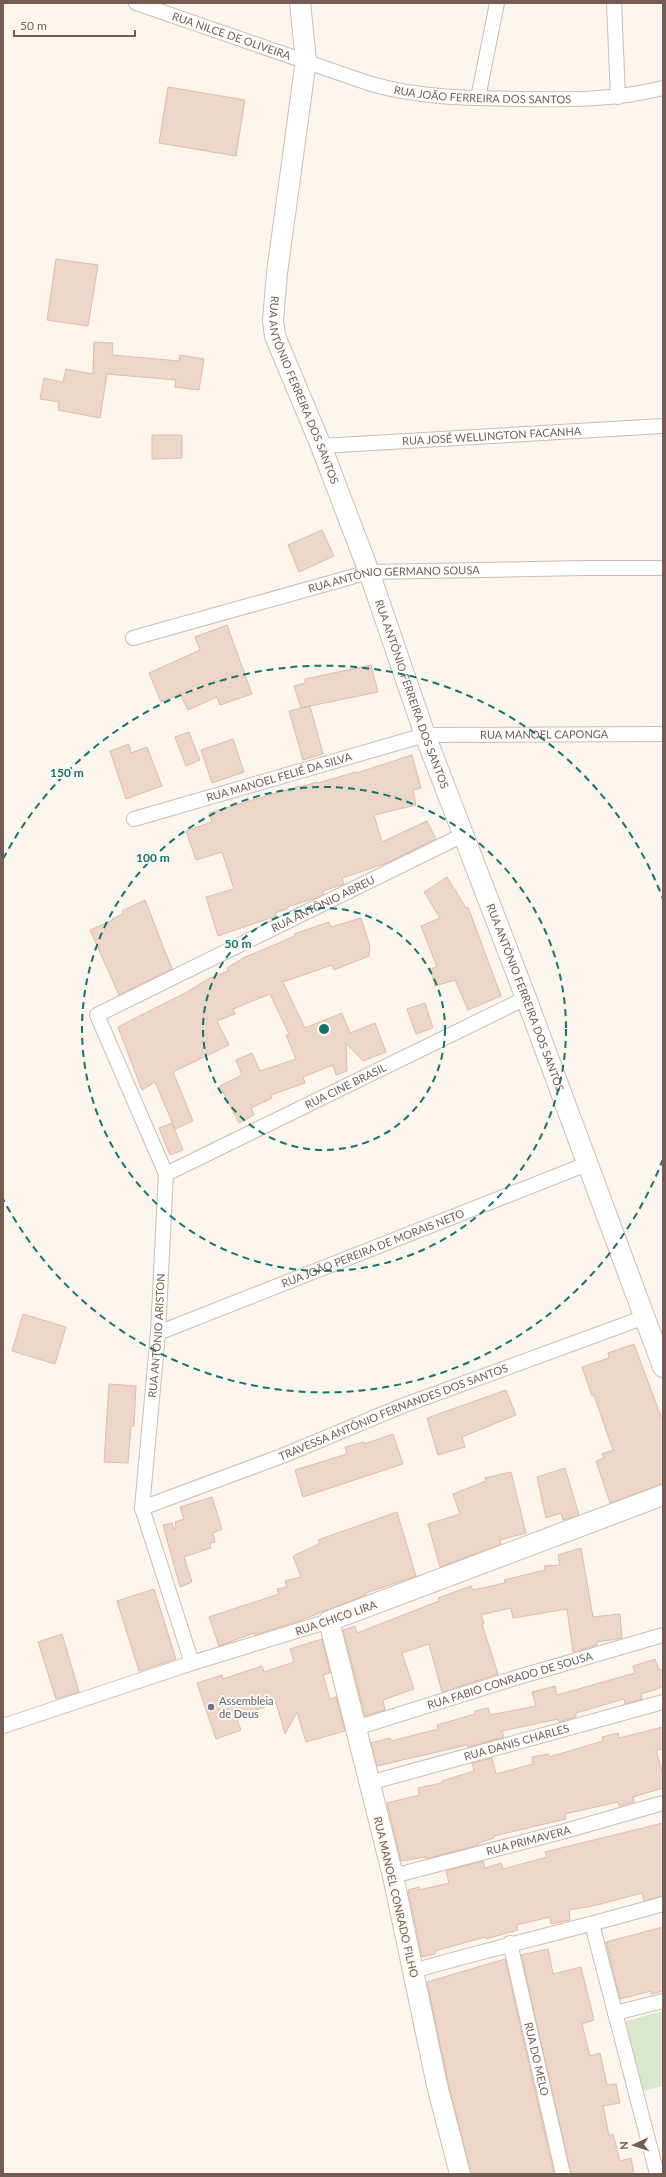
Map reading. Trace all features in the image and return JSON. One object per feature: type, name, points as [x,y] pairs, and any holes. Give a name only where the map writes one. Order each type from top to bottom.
[{"type":"street","name":"RUA NILCE DE OLIVEIRA","points":[[136,3],[306,60]]},
{"type":"street","name":"RUA ANTÔNIO FERREIRA DOS SANTOS","points":[[300,3],[306,60],[277,273],[273,320],[274,336],[320,446],[369,572],[425,735],[526,998],[663,1367]]},
{"type":"street","points":[[478,98],[497,3]]},
{"type":"street","points":[[614,3],[618,97]]},
{"type":"street","name":"RUA JOÃO FERREIRA DOS SANTOS","points":[[306,60],[371,84],[401,92],[433,97],[573,100],[618,97],[663,88]]},
{"type":"street","name":"RUA JOSÉ WELLINGTON FACANHA","points":[[320,446],[663,426]]},
{"type":"street","name":"RUA ANTÔNIO GERMANO SOUSA","points":[[133,638],[369,572],[663,568]]},
{"type":"street","name":"RUA MANOEL CAPONGA","points":[[425,735],[663,734]]},
{"type":"street","name":"RUA MANOEL FELIÉ DA SILVA","points":[[134,819],[425,735]]},
{"type":"street","name":"RUA ANTÔNIO ABREU","points":[[97,1015],[463,835]]},
{"type":"street","name":"RUA CINE BRASIL","points":[[166,1174],[526,998]]},
{"type":"street","name":"RUA ANTÔNIO ARISTON","points":[[97,1015],[166,1174],[158,1333],[142,1508],[192,1663]]},
{"type":"street","name":"RUA JOÃO PEREIRA DE MORAIS NETO","points":[[158,1333],[587,1164]]},
{"type":"street","name":"TRAVESSA ANTÔNIO FERNANDES DOS SANTOS","points":[[142,1508],[282,1456],[402,1406],[645,1317]]},
{"type":"street","name":"RUA CHICO LIRA","points":[[3,1726],[192,1663],[329,1621],[663,1495]]},
{"type":"street","name":"RUA MANOEL CONRADO FILHO","points":[[329,1621],[392,1876],[437,2085],[460,2174]]},
{"type":"street","name":"RUA FABIO CONRADO DE SOUSA","points":[[356,1728],[515,1678],[663,1635]]},
{"type":"street","name":"RUA DANIS CHARLES","points":[[369,1783],[663,1702]]},
{"type":"street","name":"RUA PRIMAVERA","points":[[392,1876],[565,1831],[663,1803]]},
{"type":"street","points":[[413,1971],[510,1943],[592,1924],[663,1904]]},
{"type":"street","points":[[592,1924],[657,2174]]},
{"type":"street","name":"RUA DO MELO","points":[[510,1943],[563,2174]]},
{"type":"street","points":[[615,2013],[663,2001]]},
{"type":"green space","points":[[663,2011],[663,2086],[640,2092],[622,2022]]},
{"type":"building","points":[[168,87],[245,100],[236,156],[159,143]]},
{"type":"building","points":[[56,259],[98,265],[88,326],[47,320]]},
{"type":"building","points":[[94,342],[113,343],[112,355],[179,361],[180,355],[204,359],[199,390],[175,387],[176,380],[107,374],[100,418],[58,410],[59,402],[40,399],[44,378],[63,382],[66,369],[93,374]]},
{"type":"building","points":[[152,435],[182,435],[182,458],[152,459]]},
{"type":"building","points":[[322,530],[334,556],[299,572],[288,545]]},
{"type":"building","points":[[227,625],[252,694],[220,705],[217,697],[188,710],[180,694],[161,702],[149,673],[200,650],[195,637]]},
{"type":"building","points":[[371,665],[378,692],[301,708],[294,686],[305,683],[305,679]]},
{"type":"building","points":[[310,706],[323,754],[303,760],[289,711]]},
{"type":"building","points":[[189,732],[200,760],[186,766],[175,737]]},
{"type":"building","points":[[233,739],[244,772],[212,783],[201,750]]},
{"type":"building","points":[[129,744],[131,753],[147,747],[162,786],[126,799],[110,751]]},
{"type":"building","points":[[412,755],[421,788],[413,790],[416,805],[374,815],[382,842],[427,821],[436,839],[387,863],[342,878],[344,884],[323,891],[324,894],[316,898],[287,907],[287,909],[275,913],[276,916],[218,936],[206,897],[234,889],[222,852],[196,860],[186,831],[212,822],[209,813],[300,786],[357,773]]},
{"type":"building","points":[[447,877],[466,908],[468,907],[501,996],[468,1010],[455,980],[435,986],[430,969],[437,967],[421,926],[440,918],[424,892]]},
{"type":"building","points":[[145,900],[172,969],[119,995],[90,930],[113,920],[112,919],[123,914],[122,911]]},
{"type":"building","points":[[361,918],[370,946],[369,956],[334,970],[332,965],[283,982],[305,1028],[342,1013],[350,1033],[375,1023],[386,1052],[363,1061],[346,1043],[347,1071],[336,1075],[333,1065],[303,1077],[305,1083],[271,1095],[272,1098],[251,1108],[254,1115],[239,1123],[220,1086],[242,1075],[236,1060],[252,1053],[260,1071],[296,1059],[286,1035],[289,1034],[270,994],[233,1009],[235,1014],[217,1021],[229,1045],[173,1072],[193,1121],[175,1129],[155,1082],[142,1090],[118,1027],[187,992],[208,979],[228,971],[227,968],[243,958],[295,936],[294,934],[329,922],[331,927]]},
{"type":"building","points":[[425,1003],[433,1028],[416,1034],[407,1009]]},
{"type":"building","points":[[172,1123],[183,1150],[170,1155],[159,1128]]},
{"type":"building","points":[[23,1314],[66,1327],[55,1364],[12,1351]]},
{"type":"building","points":[[634,1344],[663,1422],[663,1484],[610,1503],[596,1461],[604,1458],[602,1454],[613,1450],[594,1395],[592,1396],[582,1367],[609,1358],[608,1353]]},
{"type":"building","points":[[109,1384],[136,1386],[134,1426],[131,1426],[128,1463],[104,1462]]},
{"type":"building","points":[[506,1390],[516,1415],[462,1437],[465,1447],[438,1455],[427,1418]]},
{"type":"building","points":[[393,1434],[403,1464],[303,1497],[295,1470],[347,1454],[345,1447],[364,1442],[364,1444]]},
{"type":"building","points":[[565,1468],[579,1515],[563,1520],[561,1513],[546,1518],[537,1477]]},
{"type":"building","points":[[511,1472],[526,1533],[500,1540],[501,1544],[440,1567],[428,1524],[460,1514],[453,1494],[486,1481],[485,1478]]},
{"type":"building","points":[[212,1497],[222,1529],[213,1533],[215,1542],[210,1543],[211,1548],[184,1557],[192,1582],[180,1587],[163,1525],[172,1523],[174,1529],[176,1528],[175,1522],[184,1519],[180,1507]]},
{"type":"building","points":[[397,1512],[416,1576],[366,1593],[366,1595],[299,1621],[255,1635],[254,1633],[219,1646],[209,1617],[279,1594],[277,1589],[287,1587],[285,1581],[301,1577],[293,1556],[319,1544],[318,1540]]},
{"type":"building","points":[[581,1548],[593,1617],[620,1614],[622,1638],[597,1642],[597,1645],[573,1652],[567,1609],[513,1618],[511,1608],[481,1615],[484,1623],[482,1624],[498,1674],[442,1692],[429,1644],[402,1653],[414,1689],[383,1700],[385,1710],[365,1716],[343,1630],[355,1626],[357,1633],[439,1601],[438,1598],[471,1586],[473,1590],[505,1583],[504,1580],[545,1570],[544,1566],[560,1565],[558,1555]]},
{"type":"building","points":[[154,1589],[176,1659],[139,1671],[117,1601]]},
{"type":"building","points":[[62,1634],[79,1692],[56,1699],[38,1642]]},
{"type":"building","points":[[322,1639],[330,1673],[323,1675],[330,1699],[336,1697],[345,1731],[306,1742],[297,1712],[285,1734],[276,1703],[236,1717],[241,1730],[216,1739],[197,1683],[222,1675],[223,1679],[262,1666],[264,1672],[294,1662],[290,1649]]},
{"type":"building","points":[[655,1659],[659,1670],[663,1669],[663,1687],[641,1694],[642,1699],[625,1704],[624,1699],[576,1713],[576,1717],[559,1722],[558,1719],[502,1731],[504,1737],[468,1747],[467,1745],[377,1766],[371,1743],[390,1738],[391,1741],[438,1729],[437,1725],[475,1714],[475,1711],[488,1708],[490,1715],[536,1706],[532,1692],[555,1686],[557,1695],[635,1673],[633,1666]]},
{"type":"building","points":[[663,1727],[663,1749],[656,1750],[663,1774],[663,1788],[633,1797],[634,1802],[619,1806],[618,1802],[565,1814],[566,1819],[494,1836],[494,1838],[478,1843],[479,1845],[426,1859],[426,1857],[401,1861],[387,1803],[419,1795],[418,1788],[442,1783],[442,1781],[474,1771],[472,1763],[492,1758],[496,1774],[533,1764],[532,1757],[548,1754],[549,1757],[603,1741],[602,1737],[618,1733],[619,1738]]},
{"type":"building","points":[[663,1823],[663,1896],[644,1901],[642,1893],[593,1906],[569,1910],[570,1920],[551,1924],[550,1917],[517,1925],[518,1930],[486,1939],[485,1937],[435,1951],[435,1954],[422,1957],[408,1890],[419,1887],[419,1890],[449,1883],[446,1871],[483,1861],[485,1868],[501,1863],[503,1869],[547,1857],[545,1852]]},
{"type":"building","points":[[663,1927],[663,1991],[651,1994],[651,1991],[620,1999],[606,1942]]},
{"type":"building","points":[[548,1949],[553,1974],[581,1967],[594,2020],[582,2024],[590,2056],[600,2053],[607,2085],[616,2084],[620,2103],[603,2106],[609,2136],[613,2134],[620,2161],[631,2158],[634,2174],[571,2174],[521,1955]]},
{"type":"building","points":[[505,1959],[554,2174],[471,2174],[448,2082],[427,1982]]},
{"type":"place","name":"Assembleia de Deus","points":[[211,1707]]}]
